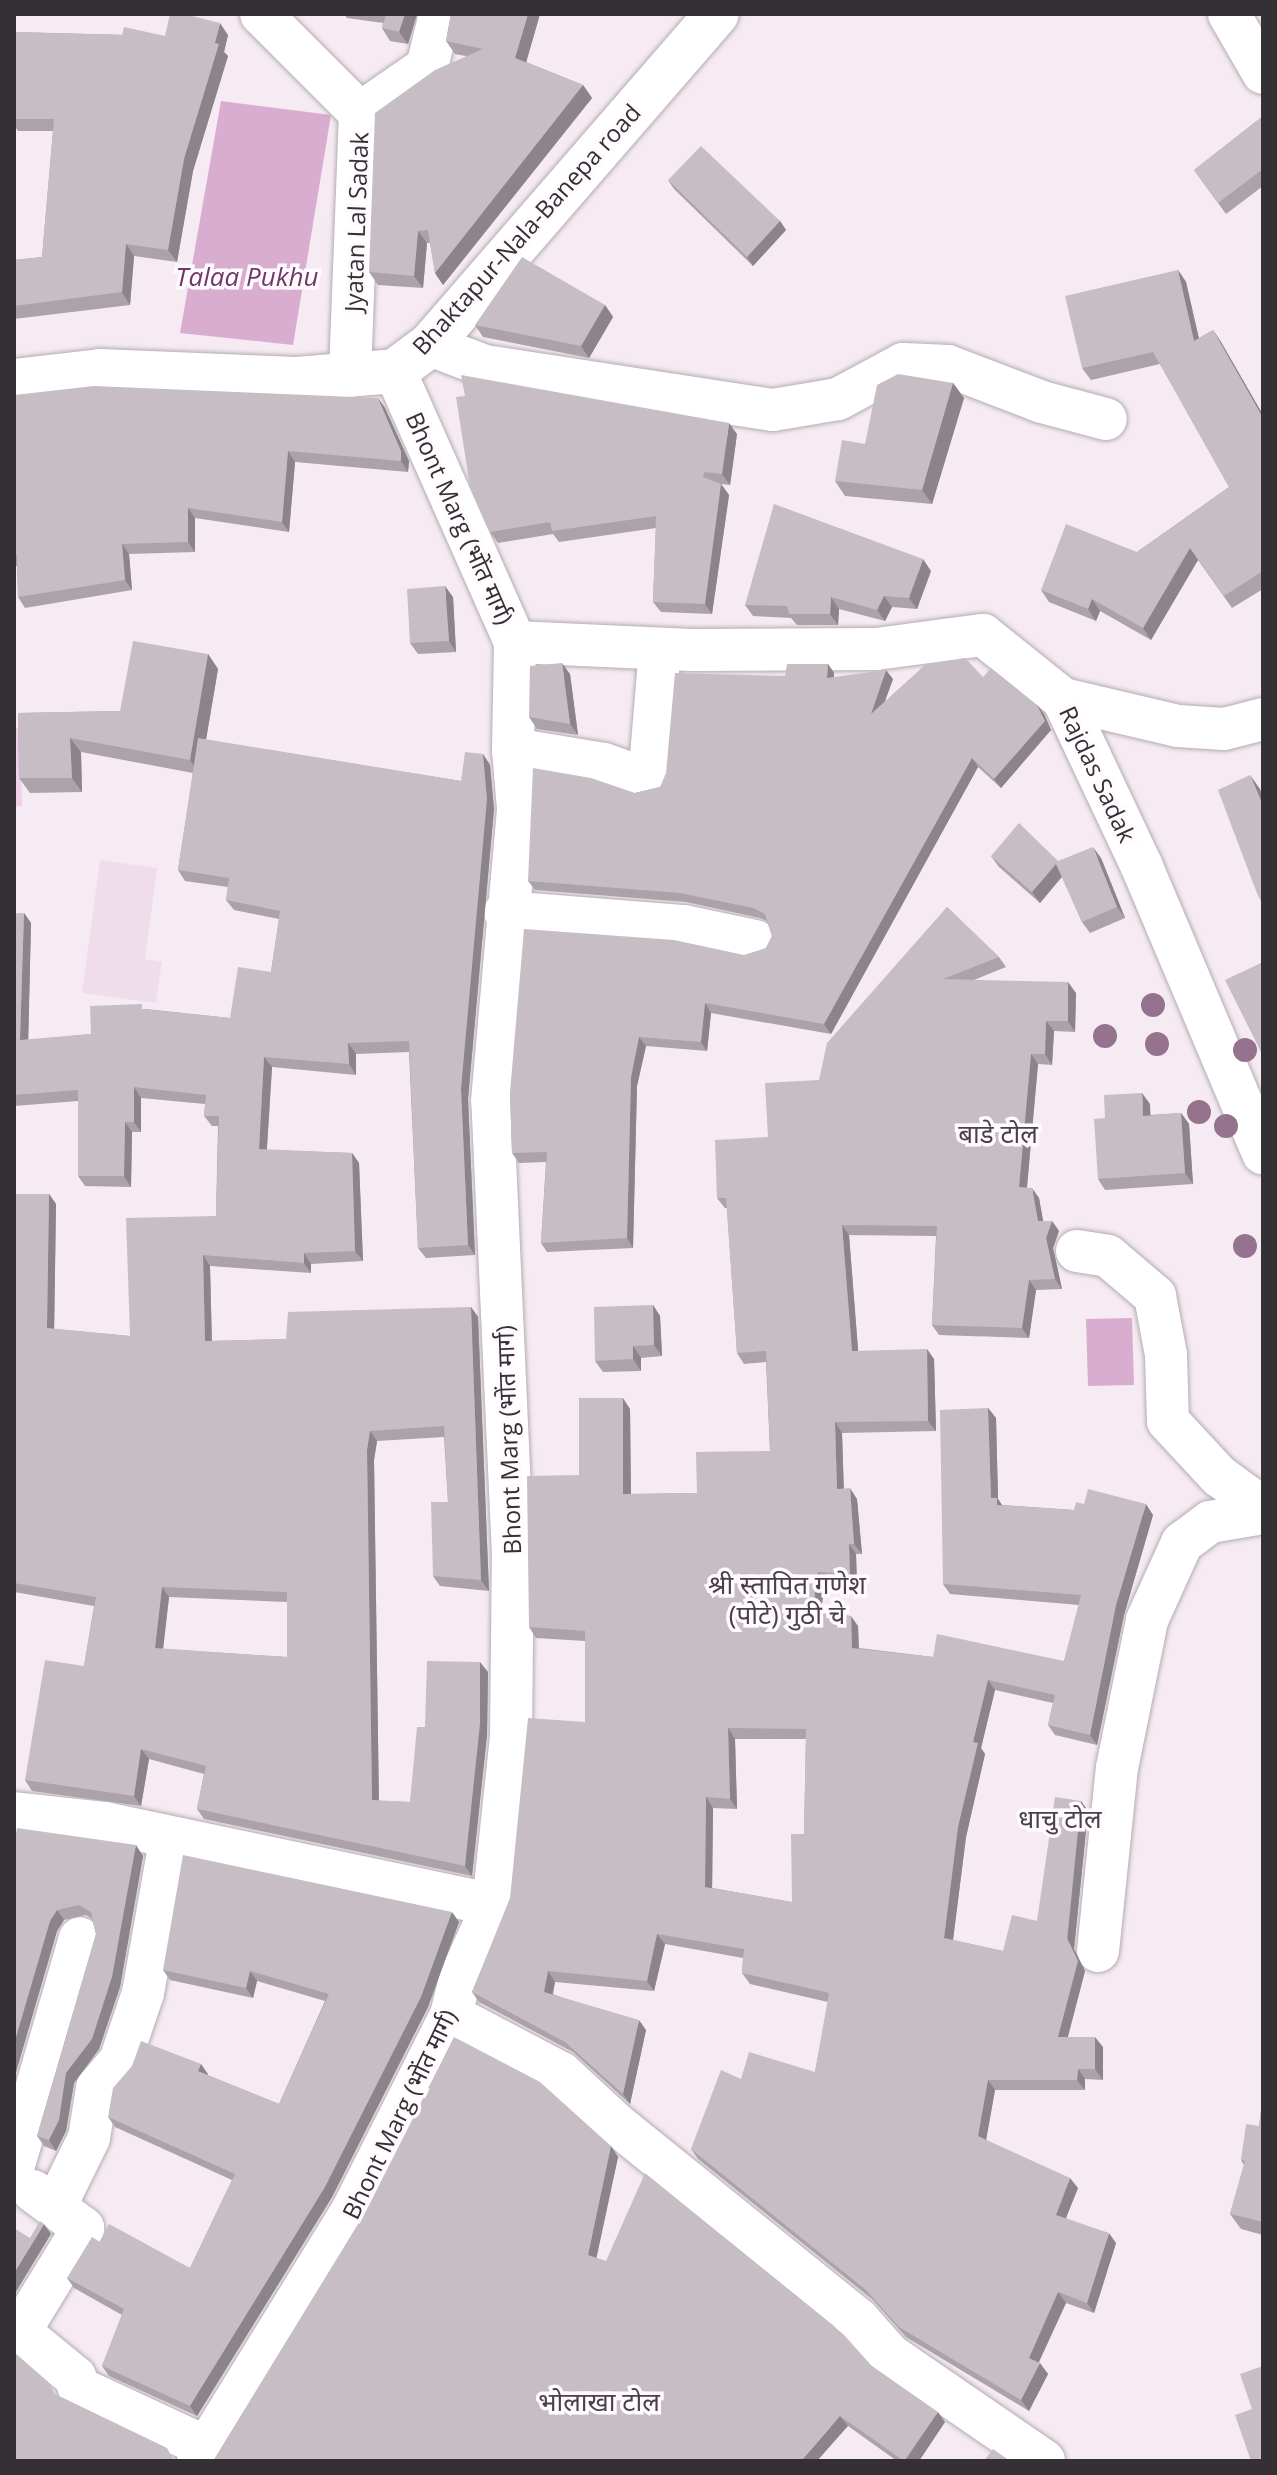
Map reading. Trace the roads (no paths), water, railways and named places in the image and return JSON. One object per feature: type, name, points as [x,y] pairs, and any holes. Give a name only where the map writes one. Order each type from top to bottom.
[{"type":"main road","name":"Bhaktapur-Nala-Banepa road","points":[[14,381],[100,371],[350,376],[395,371],[430,345],[717,14]]},
{"type":"street","name":"Jyatan Lal Sadak","points":[[261,14],[360,113],[350,376]]},
{"type":"street","points":[[360,113],[427,67],[440,14]]},
{"type":"street","points":[[1229,14],[1263,73]]},
{"type":"street","points":[[430,345],[485,366],[773,410],[838,399],[903,364],[948,366],[1042,402],[1106,419]]},
{"type":"street","name":"Bhont Marg (भाेंत मार्ग)","points":[[202,2454],[353,2209],[451,2015],[460,1978],[493,1905],[511,1736],[513,1556],[492,1101],[505,912],[518,809],[513,749],[515,642],[395,371]]},
{"type":"street","name":"Rajdas Sadak","points":[[515,642],[660,649],[876,649],[983,635],[1063,699],[1142,867],[1263,1154]]},
{"type":"street","points":[[513,749],[604,764],[649,780],[660,649]]},
{"type":"street","points":[[1063,699],[1178,726],[1224,729],[1263,719]]},
{"type":"street","points":[[505,912],[684,926],[755,941]]},
{"type":"street","points":[[1077,1251],[1108,1256],[1155,1296],[1166,1355],[1168,1421],[1219,1476],[1263,1511]]},
{"type":"street","points":[[1098,1951],[1117,1768],[1147,1620],[1182,1543],[1210,1522],[1263,1511]]},
{"type":"street","points":[[14,1813],[105,1823],[170,1841],[493,1905]]},
{"type":"street","points":[[55,2207],[89,2138],[97,2088],[120,2061],[143,1993],[170,1841]]},
{"type":"street","points":[[14,2165],[80,1938]]},
{"type":"street","points":[[451,2015],[561,2073],[705,2198],[858,2319],[890,2355],[1044,2461]]},
{"type":"street","points":[[14,2177],[83,2228],[17,2329],[75,2377],[79,2388],[202,2454]]},
{"type":"water","name":"Talaa Pukhu","points":[[221,101],[331,115],[293,345],[180,333]]},
{"type":"water","points":[[1132,1318],[1134,1385],[1088,1386],[1086,1319]]},
{"type":"district","name":"बाडे टोल","points":[[998,1134]]},
{"type":"district","name":"श्री स्तापित गणेश (पोटे) गुठी चे","points":[[787,1600]]},
{"type":"district","name":"धाचु टोल","points":[[1060,1819]]},
{"type":"district","name":"भोलाखा टोल","points":[[599,2402]]}]
